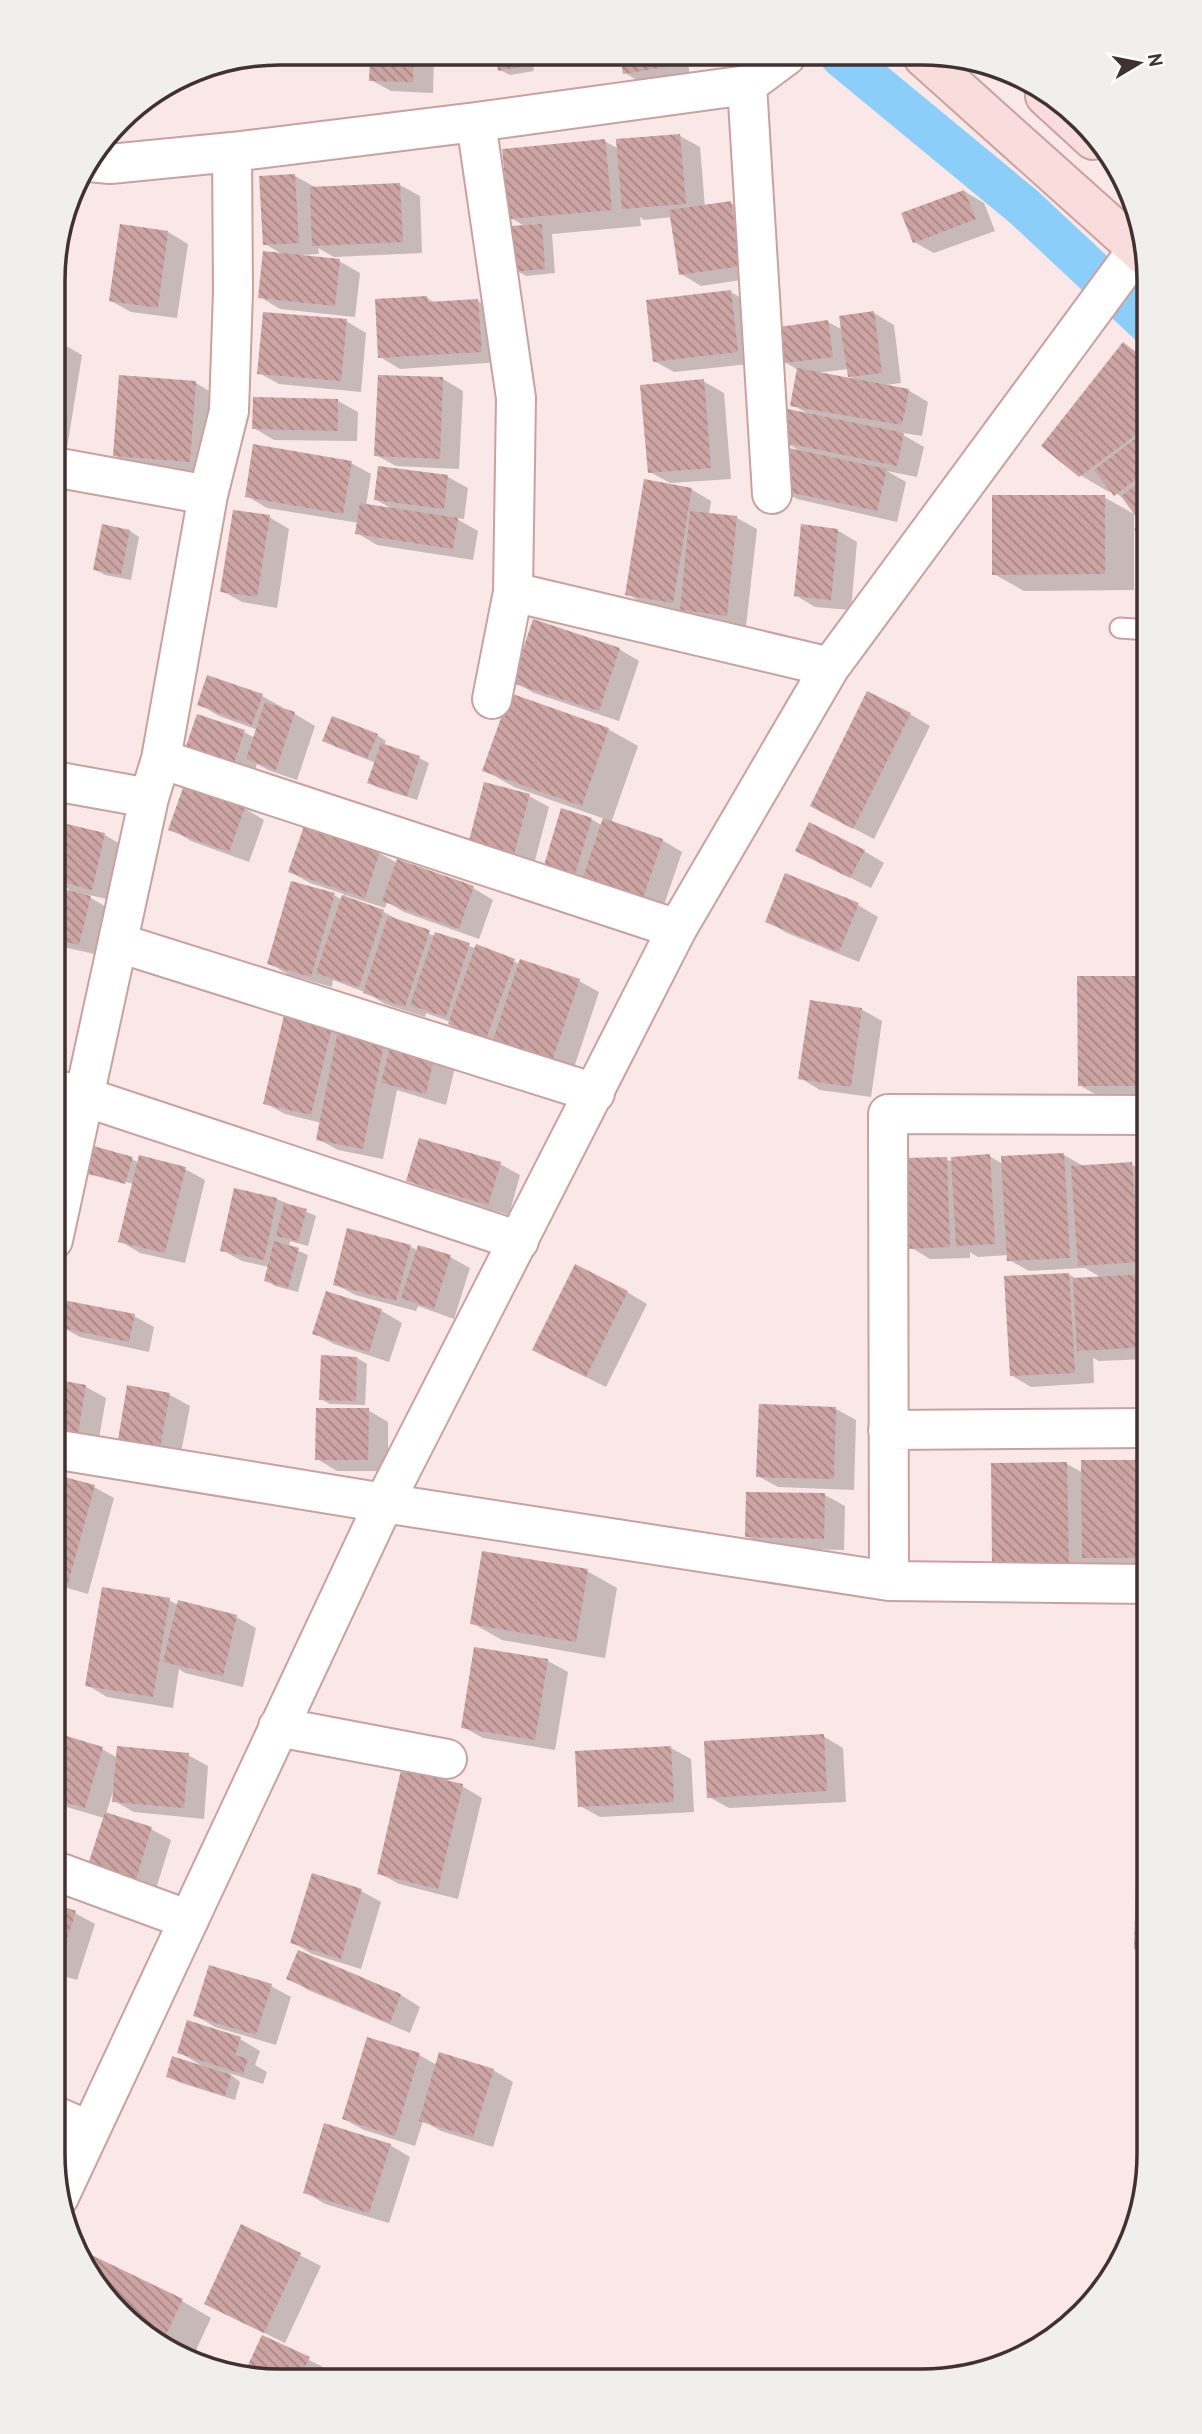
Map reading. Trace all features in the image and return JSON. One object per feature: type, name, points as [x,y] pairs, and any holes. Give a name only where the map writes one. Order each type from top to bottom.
[{"type":"main road","points":[[932,66],[1136,255]]},
{"type":"street","points":[[106,153],[232,152],[476,122],[747,85],[774,65]]},
{"type":"street","points":[[747,85],[772,494]]},
{"type":"street","points":[[476,122],[516,398],[513,592],[492,699]]},
{"type":"street","points":[[65,1130],[69,1093],[119,943],[149,799],[161,759],[208,495],[229,411],[233,291],[232,152]]},
{"type":"street","points":[[67,2181],[384,1503],[677,929],[830,667],[1096,307],[1136,257]]},
{"type":"street","points":[[65,469],[208,495]]},
{"type":"street","points":[[513,592],[830,667]]},
{"type":"street","points":[[161,759],[677,929]]},
{"type":"street","points":[[65,783],[149,799]]},
{"type":"street","points":[[119,943],[595,1093]]},
{"type":"street","points":[[69,1093],[519,1241]]},
{"type":"street","points":[[889,1581],[888,1114],[1137,1115]]},
{"type":"street","points":[[888,1430],[1137,1428]]},
{"type":"street","points":[[65,1451],[889,1581],[1137,1584]]},
{"type":"street","points":[[278,1727],[447,1759]]},
{"type":"street","points":[[65,1874],[188,1920]]},
{"type":"street","points":[[65,2120],[90,2131]]},
{"type":"lane","points":[[1120,628],[1137,630]]},
{"type":"building","points":[[370,65],[414,65],[413,82],[369,81]]},
{"type":"building","points":[[497,65],[525,65],[525,66],[498,71]]},
{"type":"building","points":[[622,65],[671,66],[623,74]]},
{"type":"building","points":[[680,134],[686,204],[622,209],[616,139]]},
{"type":"building","points":[[605,139],[612,210],[509,219],[502,149]]},
{"type":"building","points":[[295,174],[299,243],[263,245],[259,176]]},
{"type":"building","points":[[400,183],[403,242],[312,246],[310,187]]},
{"type":"building","points":[[964,190],[976,219],[913,243],[901,213]]},
{"type":"building","points":[[731,201],[741,266],[679,275],[669,210]]},
{"type":"building","points":[[120,224],[168,231],[158,308],[109,301]]},
{"type":"building","points":[[542,224],[545,269],[514,272],[510,226]]},
{"type":"building","points":[[263,251],[340,259],[335,306],[258,298]]},
{"type":"building","points":[[731,290],[738,352],[653,362],[646,300]]},
{"type":"building","points":[[427,296],[428,302],[478,299],[482,352],[378,358],[375,299]]},
{"type":"building","points":[[874,311],[882,373],[848,377],[839,316]]},
{"type":"building","points":[[263,312],[347,319],[341,381],[257,374]]},
{"type":"building","points":[[828,320],[833,357],[784,363],[779,327]]},
{"type":"building","points":[[1123,342],[1137,353],[1137,434],[1079,477],[1041,446]]},
{"type":"building","points":[[797,368],[909,389],[902,425],[790,406]]},
{"type":"building","points":[[119,375],[196,381],[190,462],[113,456]]},
{"type":"building","points":[[378,375],[443,377],[440,459],[374,456]]},
{"type":"building","points":[[704,379],[711,468],[648,473],[640,385]]},
{"type":"building","points":[[253,397],[338,399],[338,431],[252,429]]},
{"type":"building","points":[[788,409],[904,433],[897,466],[781,442]]},
{"type":"building","points":[[1137,437],[1137,478],[1114,496],[1094,470]]},
{"type":"building","points":[[253,444],[352,461],[343,514],[245,497]]},
{"type":"building","points":[[784,447],[887,469],[877,511],[775,489]]},
{"type":"building","points":[[378,466],[448,475],[444,509],[374,500]]},
{"type":"building","points":[[644,479],[692,488],[673,603],[625,595]]},
{"type":"building","points":[[1137,484],[1137,518],[1121,496]]},
{"type":"building","points":[[992,495],[1105,495],[1105,574],[992,575]]},
{"type":"building","points":[[360,503],[458,518],[453,549],[355,534]]},
{"type":"building","points":[[233,510],[270,515],[257,597],[220,592]]},
{"type":"building","points":[[690,511],[737,516],[727,616],[680,610]]},
{"type":"building","points":[[102,524],[130,530],[121,575],[93,570]]},
{"type":"building","points":[[801,524],[838,529],[831,600],[794,596]]},
{"type":"building","points":[[533,619],[620,648],[599,711],[512,683]]},
{"type":"building","points":[[207,675],[263,694],[252,725],[197,705]]},
{"type":"building","points":[[867,691],[911,713],[853,829],[810,806]]},
{"type":"building","points":[[510,693],[609,728],[582,806],[482,771]]},
{"type":"building","points":[[265,702],[295,712],[276,770],[246,759]]},
{"type":"building","points":[[197,714],[245,730],[231,772],[183,755]]},
{"type":"building","points":[[332,716],[378,734],[367,759],[322,741]]},
{"type":"building","points":[[381,743],[420,756],[407,796],[367,783]]},
{"type":"building","points":[[484,782],[530,794],[513,858],[468,845]]},
{"type":"building","points":[[184,785],[245,807],[229,852],[168,830]]},
{"type":"building","points":[[561,808],[592,818],[573,881],[542,872]]},
{"type":"building","points":[[603,818],[663,839],[642,901],[582,880]]},
{"type":"building","points":[[809,822],[865,850],[850,878],[795,851]]},
{"type":"building","points":[[65,824],[105,833],[92,890],[65,883]]},
{"type":"building","points":[[304,826],[380,851],[365,898],[288,872]]},
{"type":"building","points":[[397,859],[474,886],[459,929],[382,901]]},
{"type":"building","points":[[785,873],[859,903],[839,952],[765,922]]},
{"type":"building","points":[[291,881],[335,893],[311,977],[267,964]]},
{"type":"building","points":[[65,890],[91,896],[79,945],[65,942]]},
{"type":"building","points":[[342,895],[384,910],[359,987],[316,973]]},
{"type":"building","points":[[388,916],[430,930],[405,1007],[363,993]]},
{"type":"building","points":[[435,932],[470,943],[446,1017],[410,1005]]},
{"type":"building","points":[[476,944],[515,959],[486,1039],[448,1024]]},
{"type":"building","points":[[520,959],[580,979],[552,1061],[493,1040]]},
{"type":"building","points":[[1077,976],[1137,976],[1137,1086],[1078,1086]]},
{"type":"building","points":[[810,1000],[862,1008],[851,1087],[798,1079]]},
{"type":"building","points":[[286,1007],[334,1019],[311,1115],[263,1104]]},
{"type":"building","points":[[338,1030],[385,1039],[363,1149],[316,1140]]},
{"type":"building","points":[[391,1043],[435,1054],[426,1094],[381,1083]]},
{"type":"building","points":[[419,1138],[501,1162],[488,1205],[406,1181]]},
{"type":"building","points":[[90,1145],[133,1157],[125,1184],[82,1172]]},
{"type":"building","points":[[1064,1153],[1070,1258],[1007,1261],[1001,1156]]},
{"type":"building","points":[[990,1154],[995,1244],[956,1246],[951,1157]]},
{"type":"building","points":[[139,1155],[186,1167],[165,1253],[118,1242]]},
{"type":"building","points":[[947,1157],[950,1247],[908,1249],[904,1158]]},
{"type":"building","points":[[1132,1162],[1137,1262],[1078,1266],[1071,1166]]},
{"type":"building","points":[[234,1188],[277,1198],[264,1260],[220,1251]]},
{"type":"building","points":[[284,1203],[307,1209],[298,1241],[276,1236]]},
{"type":"building","points":[[347,1228],[411,1245],[396,1301],[333,1285]]},
{"type":"building","points":[[274,1241],[299,1248],[288,1288],[264,1281]]},
{"type":"building","points":[[418,1245],[451,1255],[434,1309],[401,1298]]},
{"type":"building","points":[[575,1264],[628,1291],[586,1377],[532,1350]]},
{"type":"building","points":[[1069,1273],[1075,1373],[1010,1376],[1004,1276]]},
{"type":"building","points":[[1137,1274],[1137,1348],[1077,1351],[1073,1278]]},
{"type":"building","points":[[326,1291],[382,1309],[369,1352],[312,1334]]},
{"type":"building","points":[[65,1300],[135,1314],[129,1342],[65,1328]]},
{"type":"building","points":[[321,1355],[357,1357],[356,1401],[319,1400]]},
{"type":"building","points":[[65,1381],[86,1385],[76,1446],[65,1444]]},
{"type":"building","points":[[127,1385],[170,1393],[160,1448],[118,1440]]},
{"type":"building","points":[[759,1404],[836,1407],[834,1479],[756,1477]]},
{"type":"building","points":[[316,1408],[369,1408],[368,1460],[315,1460]]},
{"type":"building","points":[[1081,1460],[1137,1460],[1137,1558],[1082,1558]]},
{"type":"building","points":[[1067,1462],[1069,1566],[992,1567],[991,1463]]},
{"type":"building","points":[[65,1477],[95,1485],[68,1584],[65,1583]]},
{"type":"building","points":[[746,1492],[825,1493],[824,1539],[745,1537]]},
{"type":"building","points":[[482,1551],[588,1569],[576,1642],[470,1624]]},
{"type":"building","points":[[102,1587],[170,1598],[153,1697],[85,1686]]},
{"type":"building","points":[[178,1600],[237,1615],[223,1676],[163,1662]]},
{"type":"building","points":[[474,1647],[548,1659],[535,1740],[461,1728]]},
{"type":"building","points":[[824,1734],[827,1791],[707,1798],[704,1741]]},
{"type":"building","points":[[65,1736],[103,1747],[85,1808],[65,1802]]},
{"type":"building","points":[[117,1746],[189,1753],[184,1808],[112,1802]]},
{"type":"building","points":[[671,1746],[674,1802],[578,1807],[575,1751]]},
{"type":"building","points":[[401,1770],[463,1784],[438,1889],[377,1874]]},
{"type":"building","points":[[105,1812],[152,1827],[133,1889],[85,1874]]},
{"type":"building","points":[[1137,1844],[1137,1949],[1134,1949]]},
{"type":"building","points":[[312,1873],[362,1889],[341,1959],[290,1943]]},
{"type":"building","points":[[65,1907],[76,1911],[65,1945]]},
{"type":"building","points":[[298,1950],[401,1994],[390,2023],[286,1979]]},
{"type":"building","points":[[209,1965],[272,1984],[256,2035],[193,2016]]},
{"type":"building","points":[[187,2020],[241,2037],[235,2055],[248,2059],[243,2074],[177,2053]]},
{"type":"building","points":[[367,2037],[420,2053],[395,2136],[342,2119]]},
{"type":"building","points":[[439,2052],[494,2069],[473,2137],[419,2121]]},
{"type":"building","points":[[172,2056],[231,2075],[225,2096],[166,2077]]},
{"type":"building","points":[[324,2123],[391,2144],[369,2213],[303,2193]]},
{"type":"building","points":[[241,2224],[301,2253],[264,2333],[204,2304]]},
{"type":"building","points":[[89,2254],[183,2299],[165,2336],[128,2306],[109,2285]]},
{"type":"building","points":[[262,2335],[310,2357],[304,2369],[247,2366]]},
{"type":"waterway","points":[[852,65],[1024,207],[1137,313]]}]
